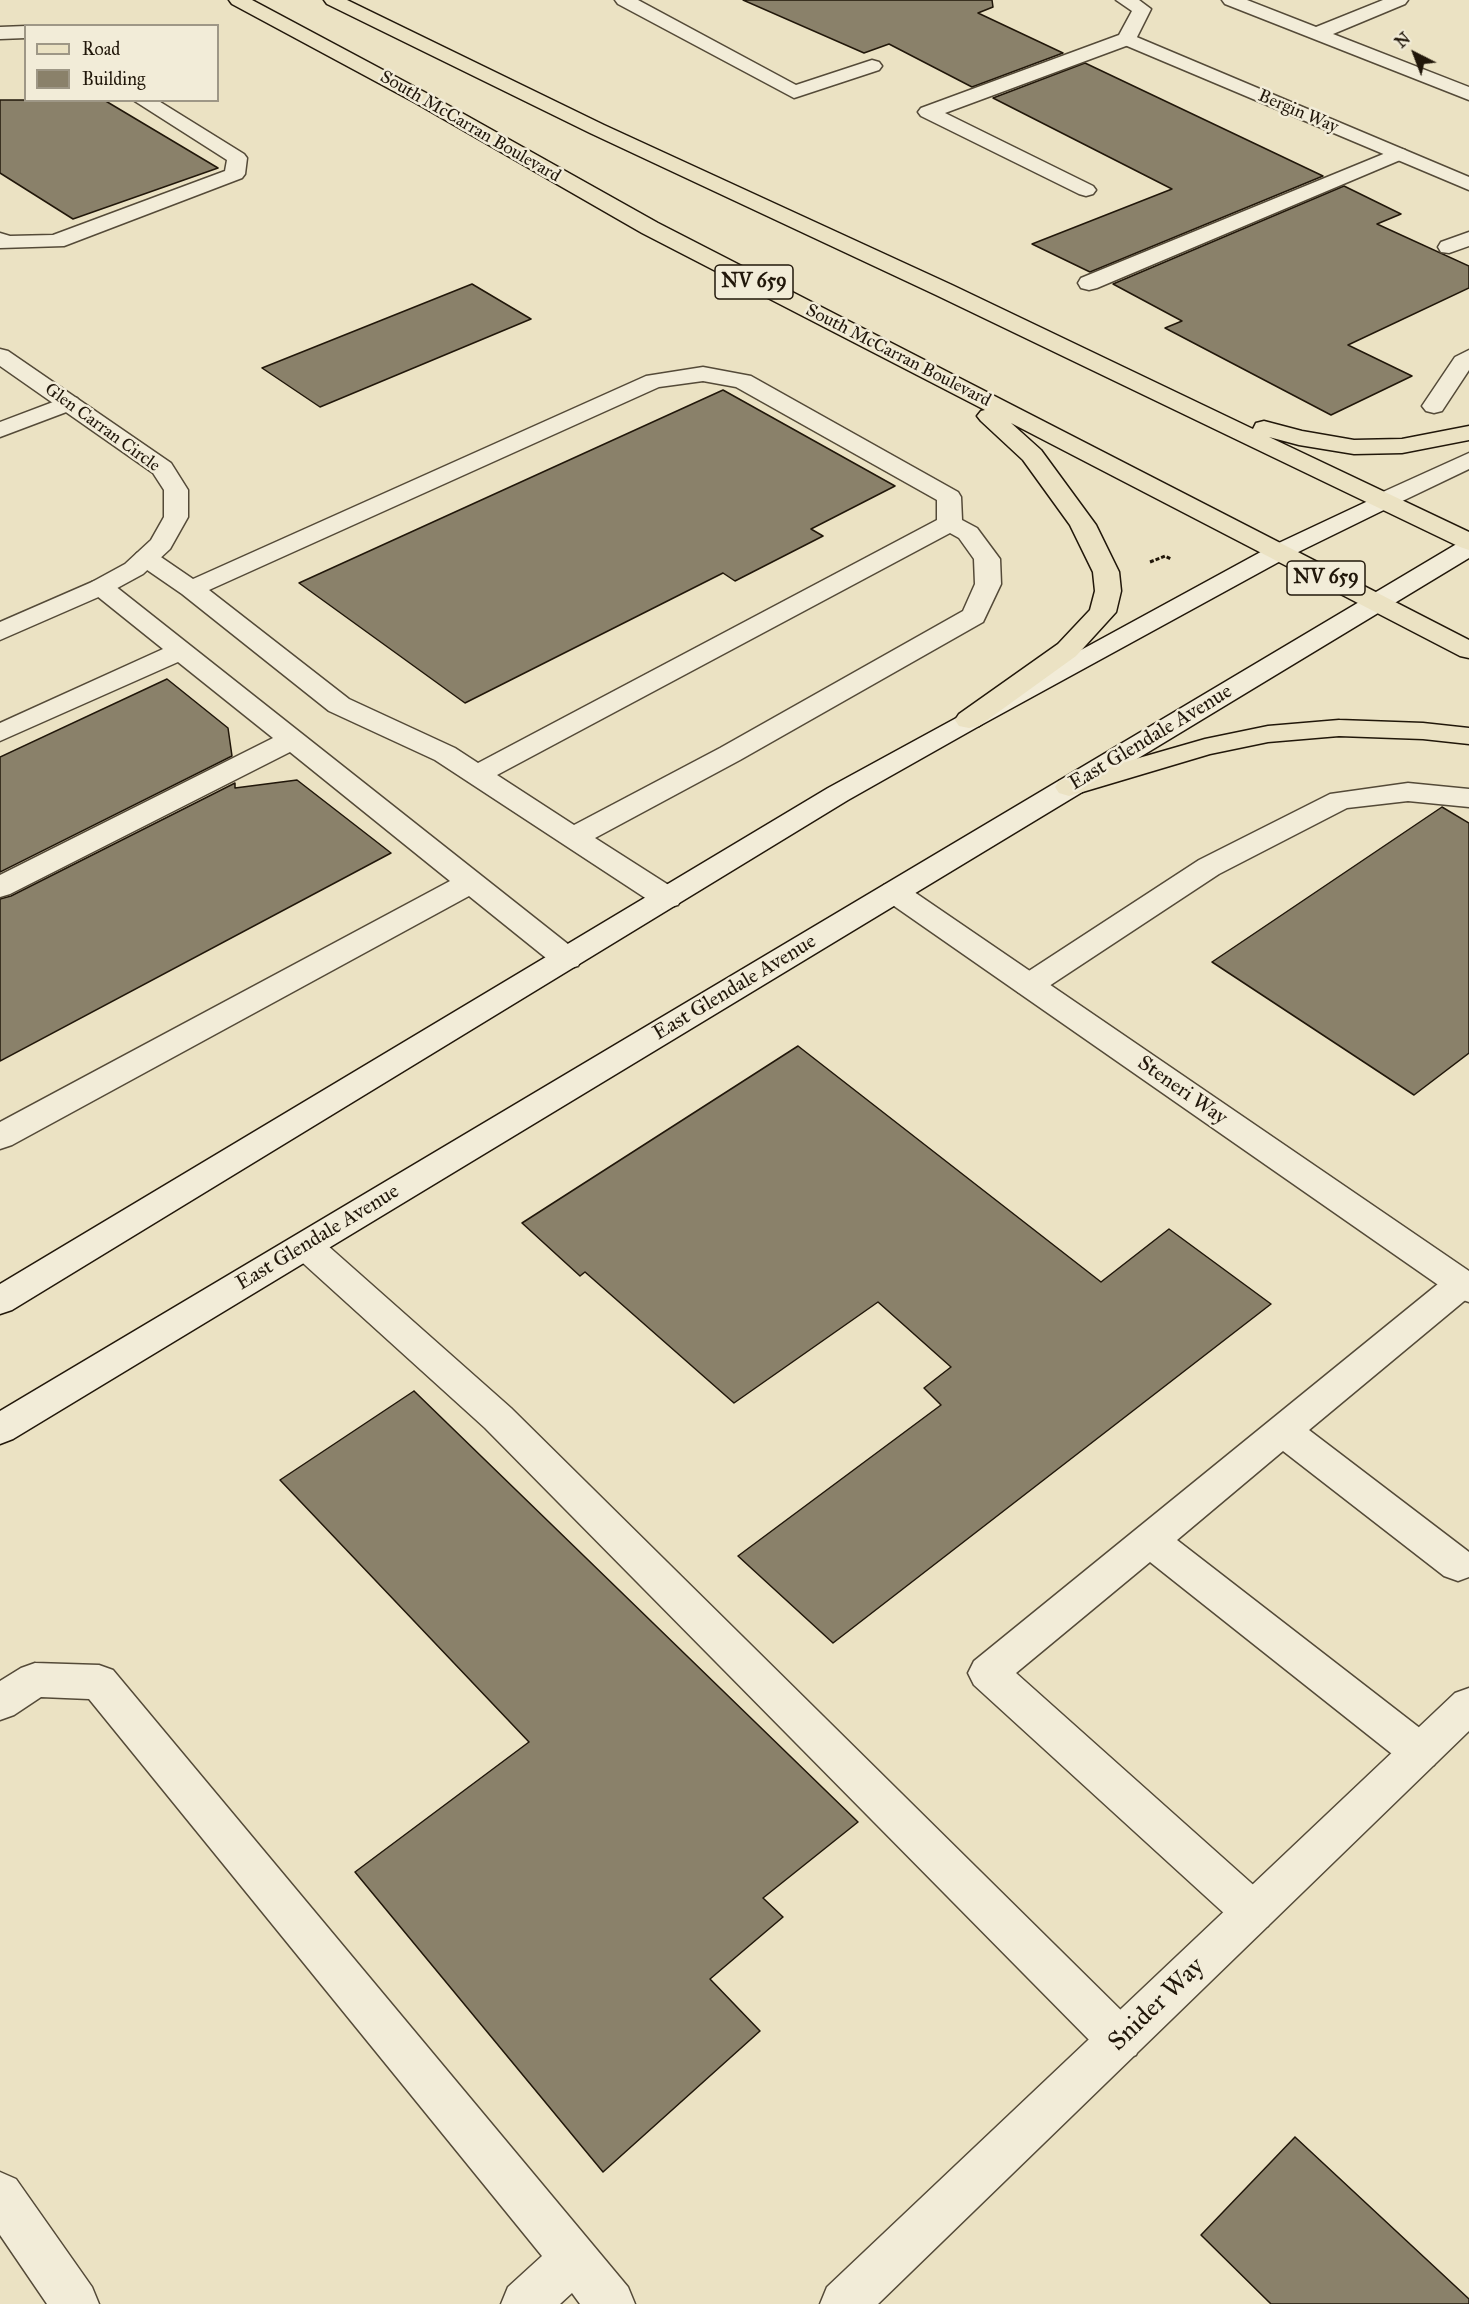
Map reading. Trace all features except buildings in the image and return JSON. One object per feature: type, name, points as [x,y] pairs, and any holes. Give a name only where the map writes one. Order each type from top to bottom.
[{"type":"main road","name":"South McCarran Boulevard","points":[[238,0],[411,92],[650,228],[1469,650]]},
{"type":"main road","points":[[333,0],[597,129],[944,290],[1469,542]]},
{"type":"main road","points":[[624,0],[794,92],[873,66]]},
{"type":"main road","points":[[1086,190],[928,112],[1127,39],[1150,6],[1125,0]]},
{"type":"main road","points":[[1231,0],[1469,94]]},
{"type":"main road","points":[[1316,34],[1399,0]]},
{"type":"main road","points":[[0,33],[24,32]]},
{"type":"main road","name":"Bergin Way","points":[[1127,39],[1469,184]]},
{"type":"main road","points":[[2,246],[56,241],[235,174],[237,158],[145,102]]},
{"type":"main road","points":[[1089,283],[1398,154]]},
{"type":"main road","points":[[1449,247],[1469,238]]},
{"type":"main road","name":"Glen Carran Circle","points":[[0,356],[162,468],[176,490],[176,517],[161,544],[134,568],[101,587],[0,632]]},
{"type":"main road","points":[[1434,406],[1463,362],[1469,357]]},
{"type":"main road","points":[[191,590],[654,381],[703,374],[743,381],[949,497],[950,523]]},
{"type":"main road","points":[[957,387],[1032,455],[1058,488],[1083,525],[1100,558],[1106,572],[1108,591],[1103,612],[1067,650],[969,720]]},
{"type":"main road","points":[[1155,391],[1249,424],[1299,438],[1354,447],[1402,446],[1469,433]]},
{"type":"main road","points":[[0,430],[69,403]]},
{"type":"main road","points":[[0,1301],[838,794],[969,720],[1277,553],[1469,459]]},
{"type":"main road","points":[[478,774],[950,523]]},
{"type":"main road","points":[[574,837],[730,754],[974,616],[988,584],[987,559],[968,533],[950,523]]},
{"type":"main road","name":"East Glendale Avenue","points":[[0,1429],[1469,547]]},
{"type":"main road","points":[[146,558],[191,590],[339,705],[445,754],[667,898]]},
{"type":"main road","points":[[101,587],[567,958]]},
{"type":"main road","points":[[0,734],[181,651]]},
{"type":"main road","points":[[1069,787],[1205,747],[1268,734],[1339,728],[1423,731],[1469,736]]},
{"type":"main road","points":[[0,887],[291,740]]},
{"type":"main road","points":[[1029,985],[1209,867],[1340,800],[1408,792],[1469,798]]},
{"type":"main road","points":[[0,1137],[470,883]]},
{"type":"main road","name":"Steneri Way","points":[[894,892],[1465,1287]]},
{"type":"main road","points":[[306,1246],[498,1418],[1120,2040]]},
{"type":"main road","points":[[1253,1912],[988,1673],[1283,1431],[1465,1287]]},
{"type":"main road","points":[[1283,1431],[1458,1565]]},
{"type":"main road","points":[[1150,1540],[1420,1752]]},
{"type":"main road","points":[[0,1703],[35,1680],[99,1682],[611,2304]]},
{"type":"main road","name":"Snider Way","points":[[844,2304],[1469,1705]]},
{"type":"main road","points":[[0,2195],[75,2304]]},
{"type":"main road","points":[[525,2304],[574,2259]]}]
